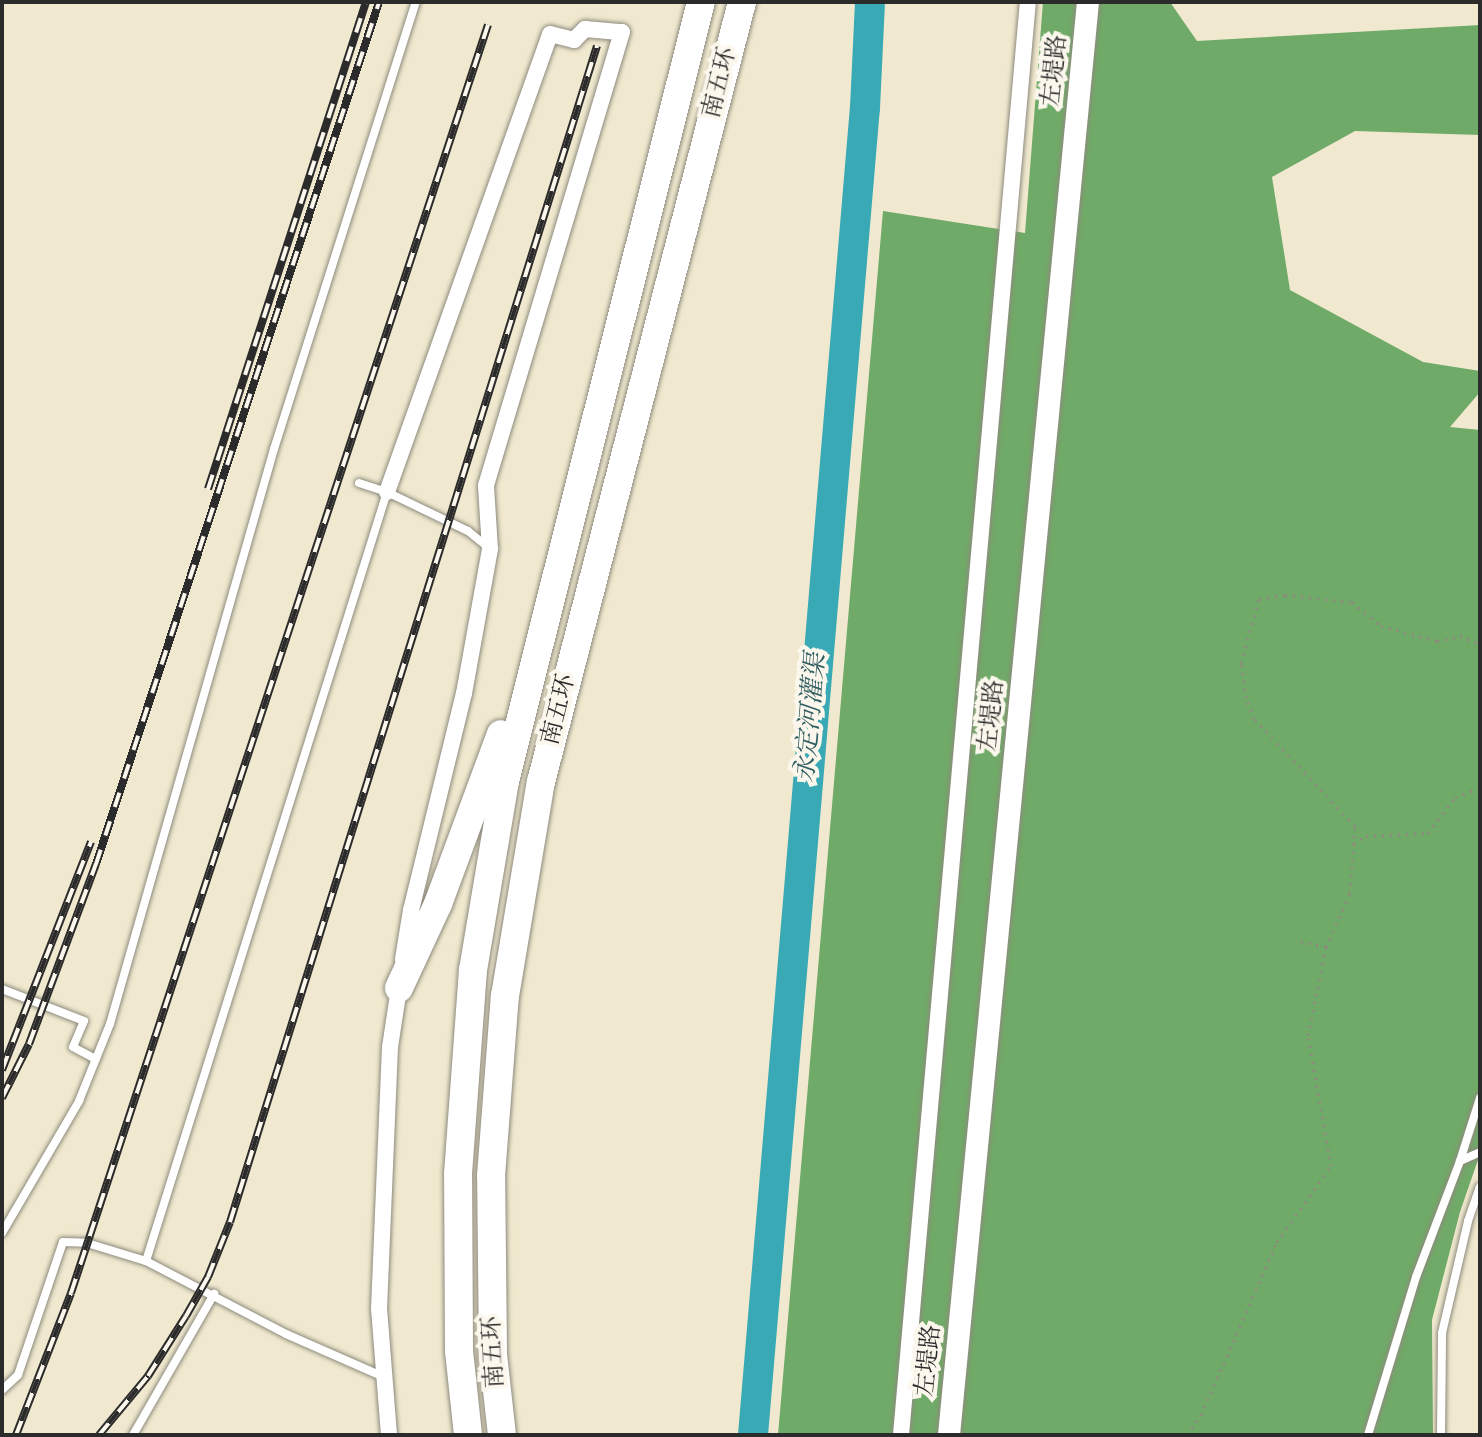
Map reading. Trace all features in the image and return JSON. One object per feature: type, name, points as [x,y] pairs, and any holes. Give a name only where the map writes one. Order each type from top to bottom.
[{"type":"highway","name":"南五环","points":[[468,1435],[459,1351],[458,1174],[473,970],[505,781],[701,2]]},
{"type":"highway","name":"南五环","points":[[502,1435],[493,1355],[491,1176],[505,996],[541,782],[742,2]]},
{"type":"highway","points":[[399,988],[438,904],[544,617]]},
{"type":"main road","name":"左堤路","points":[[949,1435],[1088,2]]},
{"type":"street","points":[[901,1435],[1028,2]]},
{"type":"street","points":[[387,492],[550,34],[574,40],[585,29],[622,32],[531,324],[486,486],[490,549],[464,693],[411,910],[390,1047],[379,1309],[389,1435]]},
{"type":"lane","points":[[2,1233],[79,1101],[114,1009],[278,435],[416,2]]},
{"type":"lane","points":[[359,483],[387,492],[468,531],[490,549]]},
{"type":"lane","points":[[146,1261],[387,492]]},
{"type":"lane","points":[[2,989],[84,1021],[73,1047],[96,1059]]},
{"type":"lane","points":[[1368,1435],[1416,1277],[1480,1098]]},
{"type":"lane","points":[[1460,1161],[1480,1152]]},
{"type":"lane","points":[[1441,1435],[1442,1333],[1468,1221],[1480,1187]]},
{"type":"lane","points":[[2,1390],[18,1375],[63,1242],[87,1243],[146,1261],[286,1334],[385,1378]]},
{"type":"lane","points":[[133,1435],[214,1294]]},
{"type":"path","points":[[1187,1435],[1201,1415],[1277,1242],[1331,1166],[1308,1035],[1326,947],[1350,893],[1355,826],[1254,719],[1246,698],[1241,663],[1259,599],[1285,595],[1352,602],[1381,626],[1437,641],[1460,636],[1480,644]]},
{"type":"path","points":[[1353,844],[1366,836],[1428,833],[1455,797],[1480,788]]},
{"type":"path","points":[[1301,941],[1326,947]]},
{"type":"green space","points":[[1043,2],[1170,2],[1197,41],[1480,25],[1480,135],[1355,131],[1272,177],[1290,290],[1423,362],[1480,371],[1480,392],[1450,427],[1480,430],[1480,1154],[1460,1212],[1432,1320],[1433,1435],[778,1435],[883,211],[1025,233]]},
{"type":"waterway","name":"永定河灌渠","points":[[753,1435],[865,108],[870,2]]},
{"type":"railway","points":[[208,489],[366,2]]},
{"type":"railway","points":[[2,1098],[29,1044],[96,864],[379,2]]},
{"type":"railway","points":[[16,1435],[71,1293],[488,25]]},
{"type":"railway","points":[[99,1435],[148,1376],[186,1316],[208,1277],[230,1222],[597,46]]},
{"type":"railway","points":[[2,1070],[91,842]]}]
